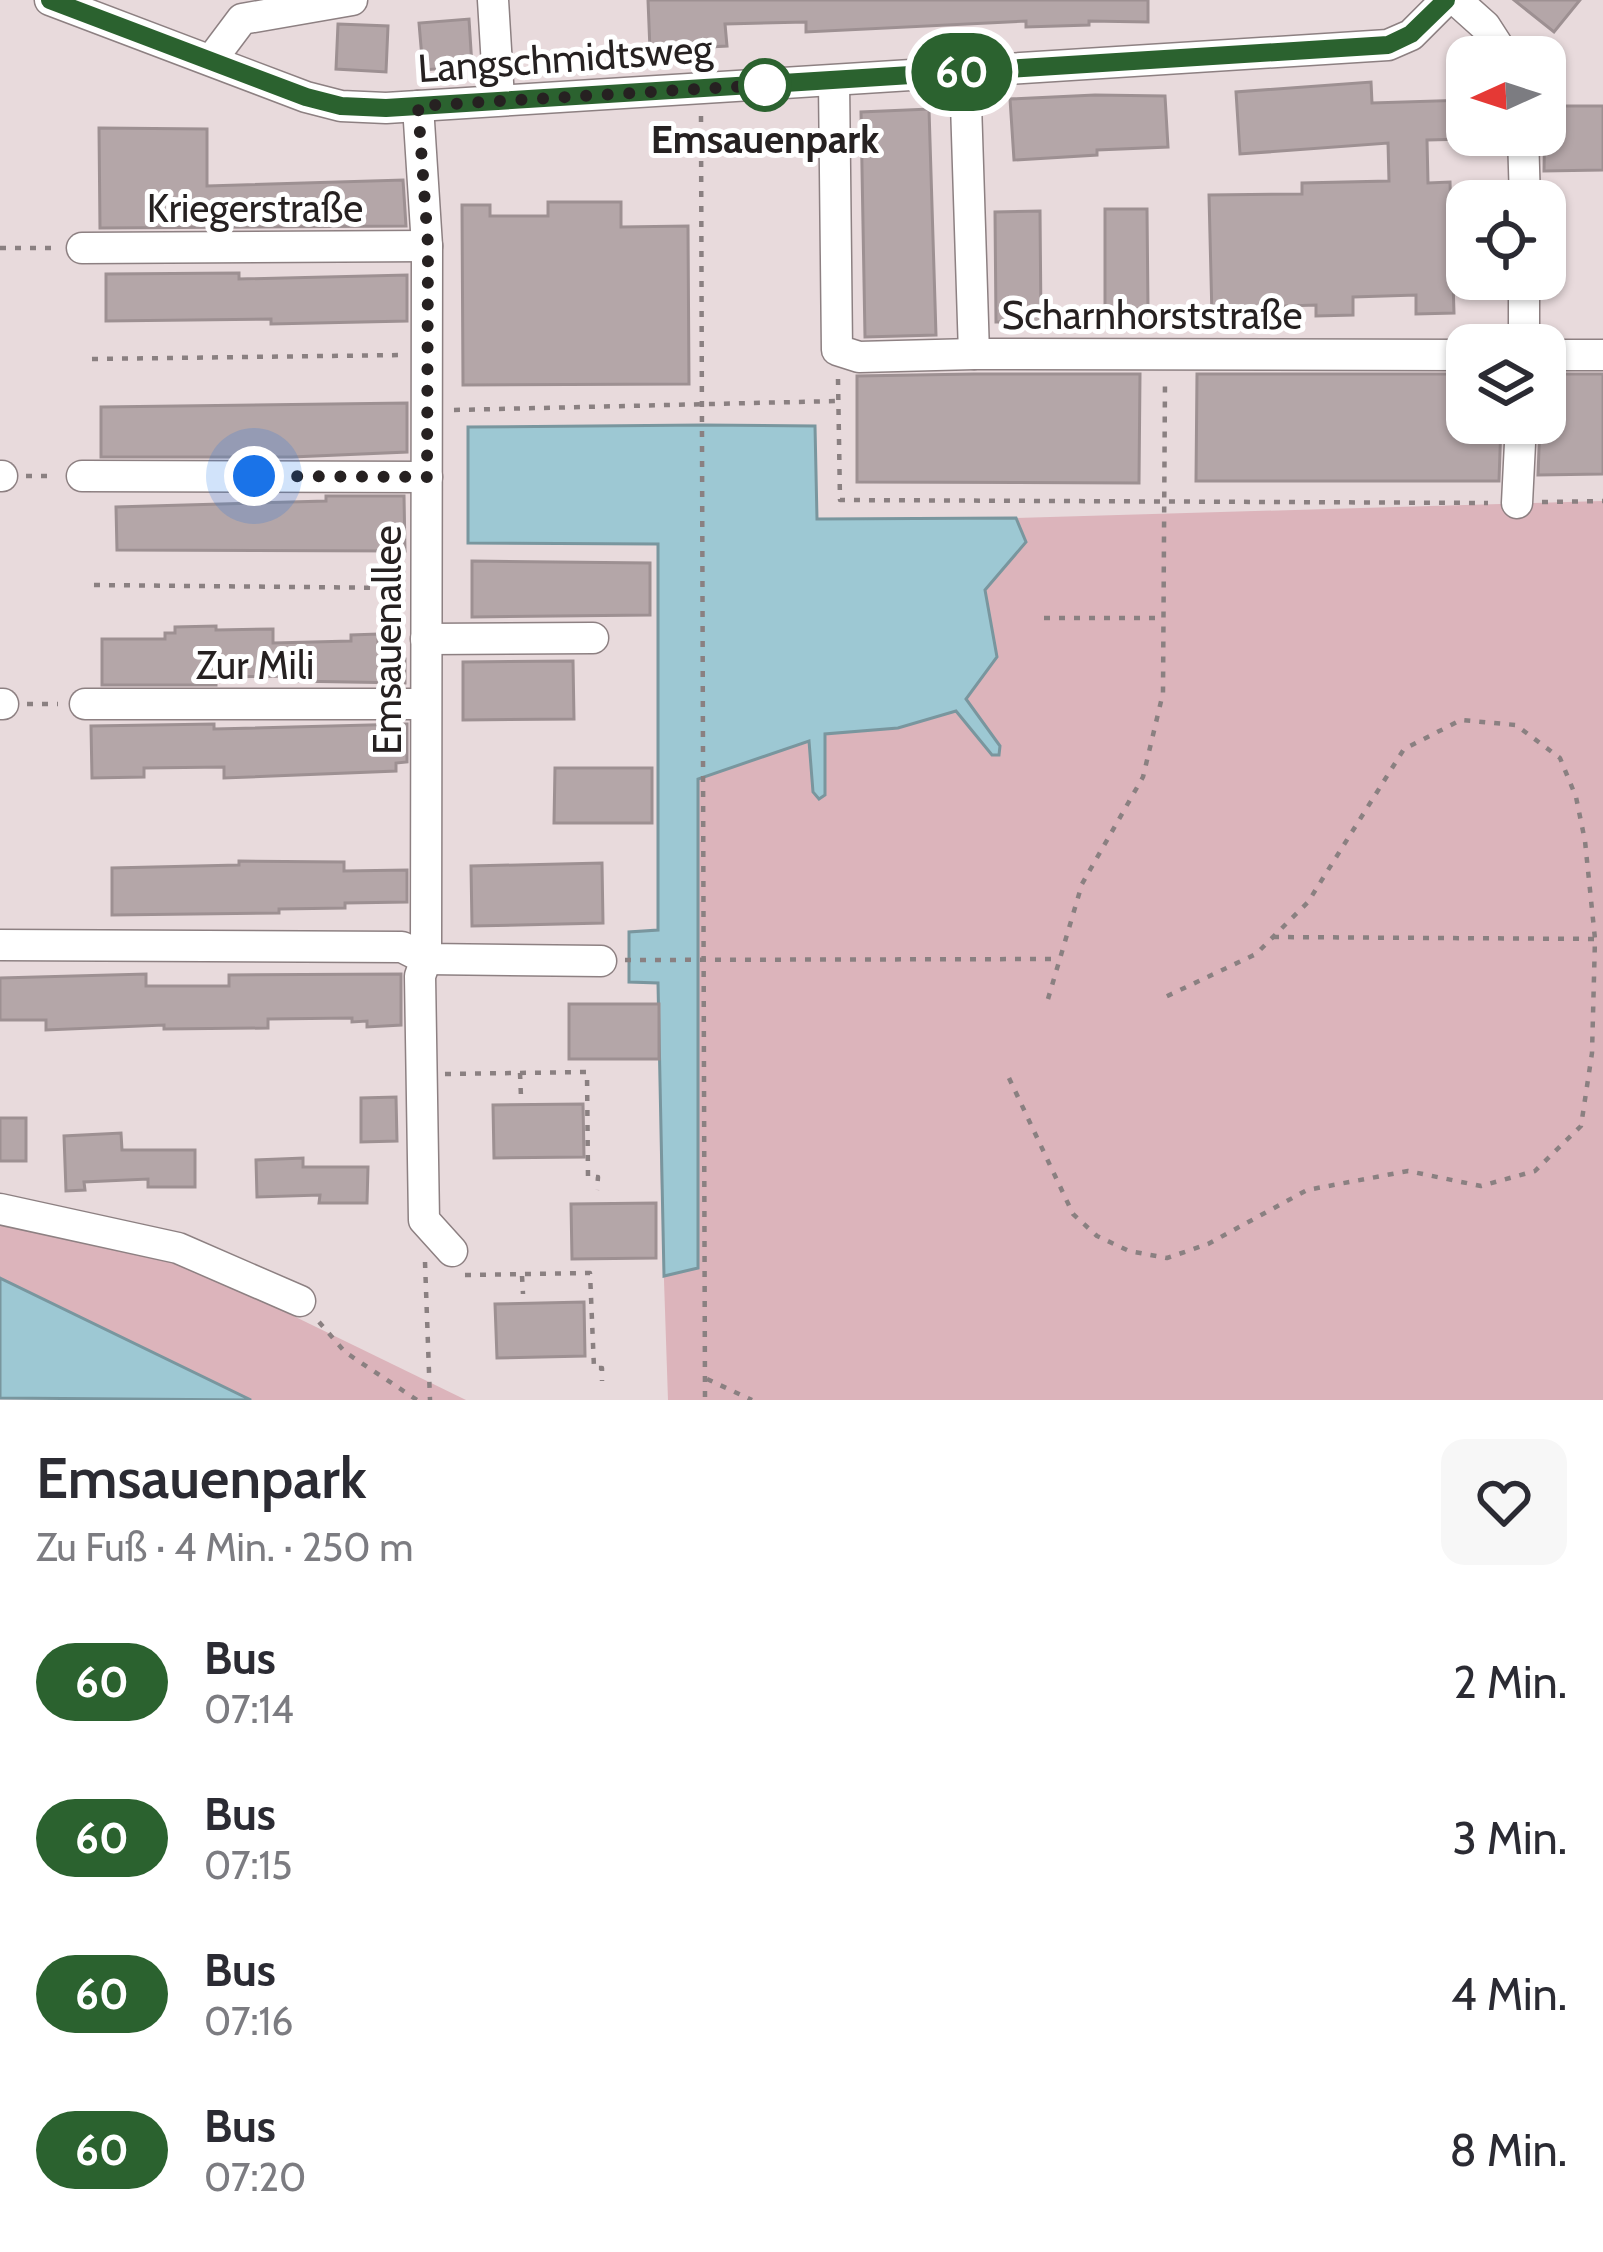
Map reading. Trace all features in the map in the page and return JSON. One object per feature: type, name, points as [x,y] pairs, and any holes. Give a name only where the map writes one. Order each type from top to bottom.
[{"type":"street","name":"Langschmidtsweg","points":[[50,0],[341,106],[418,106],[1388,45],[1411,34],[1446,0]]},
{"type":"street","points":[[212,59],[242,19],[352,0]]},
{"type":"street","points":[[493,0],[499,99]]},
{"type":"street","points":[[1456,0],[1491,36]]},
{"type":"street","name":"Scharnhorststraße","points":[[965,72],[974,354],[1446,355]]},
{"type":"street","points":[[834,81],[837,350],[859,357],[974,354]]},
{"type":"street","name":"Emsauenallee","points":[[418,106],[428,245],[426,959],[421,976],[424,1220]]},
{"type":"street","name":"Kriegerstraße","points":[[82,248],[428,245]]},
{"type":"street","points":[[1566,355],[1603,355]]},
{"type":"street","points":[[1517,503],[1520,444]]},
{"type":"street","points":[[82,476],[427,477]]},
{"type":"street","points":[[426,640],[593,638]]},
{"type":"street","name":"Zur Mili","points":[[85,704],[425,704]]},
{"type":"street","points":[[0,945],[402,947],[426,959],[615,961]]},
{"type":"street","points":[[0,1209],[178,1248],[300,1300]]},
{"type":"street","points":[[424,1220],[452,1251]]},
{"type":"path","points":[[699,88],[705,1400]]},
{"type":"path","points":[[0,248],[82,248]]},
{"type":"path","points":[[837,350],[840,500],[1603,500]]},
{"type":"path","points":[[92,359],[426,354]]},
{"type":"path","points":[[1048,999],[1082,884],[1143,777],[1163,693],[1165,355]]},
{"type":"path","points":[[426,410],[838,401]]},
{"type":"path","points":[[1,476],[82,476]]},
{"type":"path","points":[[94,585],[428,588]]},
{"type":"path","points":[[1044,618],[1164,618]]},
{"type":"path","points":[[2,704],[85,704]]},
{"type":"path","points":[[1009,1078],[1072,1214],[1097,1236],[1129,1251],[1167,1258],[1208,1244],[1307,1190],[1408,1171],[1480,1186],[1535,1171],[1581,1126],[1592,1053],[1599,939],[1576,797],[1560,758],[1516,725],[1460,720],[1404,749],[1308,902],[1274,937],[1256,954],[1161,998]]},
{"type":"path","points":[[1274,937],[1599,939]]},
{"type":"path","points":[[615,961],[1058,959]]},
{"type":"path","points":[[422,1074],[587,1072],[588,1177],[598,1177],[598,1190]]},
{"type":"path","points":[[520,1073],[521,1097]]},
{"type":"path","points":[[424,1220],[430,1400]]},
{"type":"path","points":[[452,1251],[453,1275],[590,1273],[594,1368],[602,1368],[602,1381]]},
{"type":"path","points":[[522,1274],[523,1294]]},
{"type":"path","points":[[300,1300],[345,1352],[417,1400]]},
{"type":"path","points":[[706,1379],[752,1400]]},
{"type":"shaded area","points":[[815,426],[817,519],[1603,501],[1603,1400],[668,1400],[660,1161],[658,544],[468,543],[468,427]]},
{"type":"shaded area","points":[[0,1212],[164,1253],[466,1400],[251,1400],[0,1278]]},
{"type":"water","points":[[815,426],[817,519],[1016,518],[1026,542],[985,590],[997,657],[966,699],[1000,746],[999,755],[992,755],[956,711],[898,728],[825,734],[825,795],[819,799],[813,792],[809,741],[698,779],[698,1268],[664,1276],[658,983],[629,982],[629,932],[658,930],[658,544],[468,543],[468,427]]},
{"type":"water","points":[[0,1278],[251,1400],[0,1398]]},
{"type":"building","points":[[648,0],[1148,0],[1148,22],[1026,27],[1026,21],[806,32],[806,22],[725,24],[727,46],[650,50]]},
{"type":"building","points":[[1514,0],[1580,0],[1554,32]]},
{"type":"building","points":[[469,19],[472,66],[423,70],[419,23]]},
{"type":"building","points":[[338,24],[388,26],[386,72],[336,69]]},
{"type":"building","points":[[1371,82],[1372,103],[1446,101],[1446,140],[1427,140],[1428,183],[1446,182],[1446,300],[1454,300],[1454,313],[1416,314],[1416,295],[1353,297],[1353,315],[1316,316],[1316,305],[1254,307],[1254,317],[1212,317],[1209,195],[1302,194],[1302,183],[1389,181],[1388,143],[1240,154],[1236,92]]},
{"type":"building","points":[[1165,96],[1168,147],[1014,160],[1010,99]]},
{"type":"building","points":[[1566,106],[1603,106],[1603,170],[1544,171],[1544,156],[1566,156]]},
{"type":"building","points":[[929,109],[936,335],[865,337],[861,112]]},
{"type":"building","points":[[99,128],[207,129],[207,186],[403,180],[406,226],[100,228]]},
{"type":"building","points":[[548,202],[621,202],[621,227],[688,226],[689,384],[463,385],[462,205],[490,205],[490,216],[548,216]]},
{"type":"building","points":[[1105,209],[1147,209],[1148,309],[1105,309]]},
{"type":"building","points":[[1040,211],[1041,322],[996,322],[995,212]]},
{"type":"building","points":[[239,273],[239,279],[407,275],[407,321],[106,321],[106,274]]},
{"type":"building","points":[[1140,374],[1139,483],[857,482],[857,376]]},
{"type":"building","points":[[1197,374],[1446,374],[1446,444],[1500,444],[1499,481],[1196,481]]},
{"type":"building","points":[[1566,374],[1603,374],[1603,474],[1538,475],[1539,444],[1566,444]]},
{"type":"building","points":[[407,403],[407,452],[101,457],[101,407]]},
{"type":"building","points":[[326,496],[404,496],[405,551],[117,550],[116,507],[326,501]]},
{"type":"building","points":[[472,561],[650,563],[650,615],[472,617]]},
{"type":"building","points":[[216,626],[216,630],[273,629],[273,643],[351,641],[351,635],[378,634],[378,643],[394,643],[394,659],[405,659],[405,683],[292,681],[292,676],[216,677],[216,685],[102,685],[102,639],[165,639],[165,633],[175,633],[175,627]]},
{"type":"building","points":[[573,661],[574,719],[463,720],[463,662]]},
{"type":"building","points":[[214,724],[214,729],[407,724],[407,762],[396,763],[396,771],[224,778],[224,767],[144,768],[144,777],[92,778],[91,726]]},
{"type":"building","points":[[555,768],[652,768],[652,823],[554,823]]},
{"type":"building","points":[[239,861],[344,862],[344,871],[407,870],[407,902],[345,903],[345,908],[279,909],[279,913],[112,915],[112,868],[239,865]]},
{"type":"building","points":[[602,863],[603,923],[472,926],[471,866]]},
{"type":"building","points":[[146,974],[146,986],[229,986],[229,975],[401,974],[401,1025],[367,1027],[367,1021],[352,1022],[352,1018],[268,1019],[268,1028],[164,1029],[164,1025],[46,1030],[46,1020],[0,1020],[0,978]]},
{"type":"building","points":[[569,1004],[659,1004],[659,1059],[569,1059]]},
{"type":"building","points":[[396,1097],[397,1141],[361,1142],[361,1098]]},
{"type":"building","points":[[583,1104],[584,1157],[494,1158],[493,1105]]},
{"type":"building","points":[[0,1118],[26,1118],[26,1161],[0,1161]]},
{"type":"building","points":[[121,1133],[122,1150],[195,1150],[195,1187],[148,1187],[148,1179],[84,1182],[85,1190],[66,1191],[64,1136]]},
{"type":"building","points":[[303,1158],[303,1167],[368,1167],[367,1203],[319,1203],[320,1195],[257,1197],[256,1160]]},
{"type":"building","points":[[656,1203],[656,1258],[572,1259],[571,1204]]},
{"type":"building","points":[[584,1302],[585,1356],[497,1358],[495,1304]]},
{"type":"bus line","name":"60","points":[[50,0],[306,97],[341,106],[386,108],[1388,45],[1411,34],[1446,0]]},
{"type":"place","name":"Emsauenpark","points":[[765,85]]},
{"type":"route","points":[[254,476],[427,477],[428,245],[418,106],[765,85]]}]
